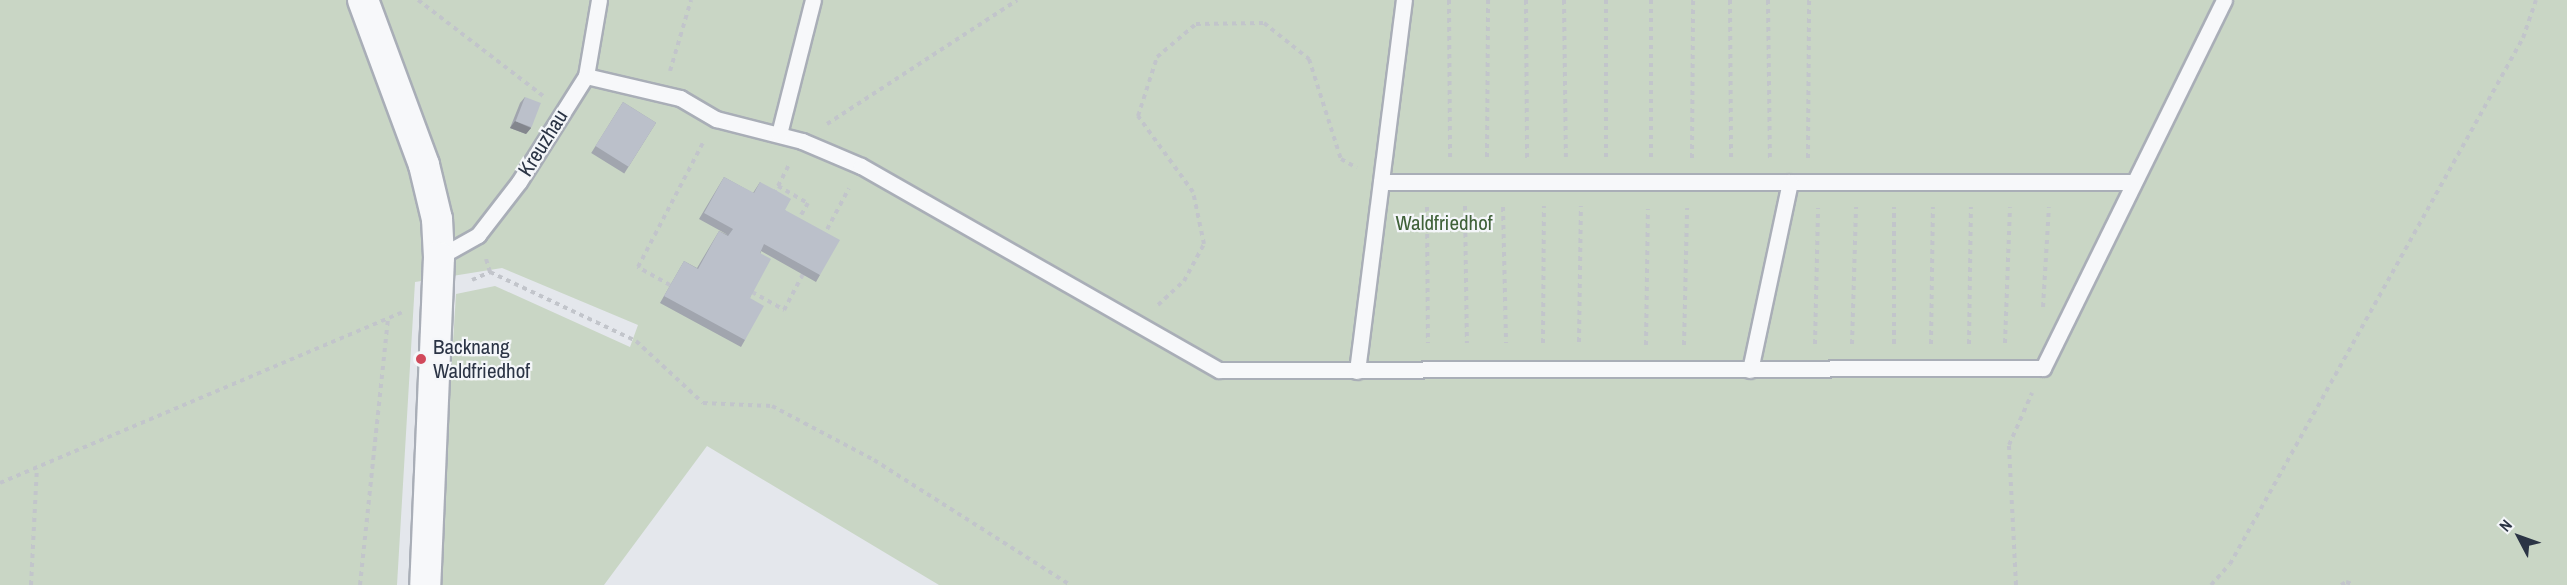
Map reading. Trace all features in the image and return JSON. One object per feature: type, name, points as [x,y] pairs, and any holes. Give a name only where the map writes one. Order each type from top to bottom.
[{"type":"street","points":[[363,0],[424,165],[437,219],[439,256],[425,585]]},
{"type":"lane","name":"Kreuzhau","points":[[439,256],[478,235],[519,182],[586,76],[599,0]]},
{"type":"lane","points":[[779,134],[813,0]]},
{"type":"lane","points":[[1357,371],[1404,0]]},
{"type":"lane","points":[[586,76],[663,93],[697,105],[716,119],[802,141],[861,166],[1219,370],[2043,368],[2224,0]]},
{"type":"lane","points":[[1381,182],[2134,182]]},
{"type":"lane","points":[[1750,370],[1790,182]]},
{"type":"path","points":[[418,0],[563,112]]},
{"type":"path","points":[[663,93],[691,0]]},
{"type":"path","points":[[772,197],[802,141],[1017,0]]},
{"type":"path","points":[[1449,0],[1467,371]]},
{"type":"path","points":[[1487,182],[1488,0]]},
{"type":"path","points":[[1526,0],[1527,183]]},
{"type":"path","points":[[1564,0],[1566,182]]},
{"type":"path","points":[[1606,0],[1606,182]]},
{"type":"path","points":[[1646,370],[1651,0]]},
{"type":"path","points":[[1684,370],[1693,0]]},
{"type":"path","points":[[1730,0],[1731,182]]},
{"type":"path","points":[[1768,0],[1770,182]]},
{"type":"path","points":[[1809,0],[1814,369]]},
{"type":"path","points":[[2211,585],[2230,564],[2523,38],[2536,0]]},
{"type":"path","points":[[1137,323],[1184,281],[1204,244],[1193,192],[1138,117],[1157,57],[1196,24],[1264,23],[1309,59],[1341,159],[1381,182]]},
{"type":"path","points":[[670,285],[638,267],[716,119]]},
{"type":"path","points":[[822,240],[861,166]]},
{"type":"path","points":[[1427,182],[1428,371]]},
{"type":"path","points":[[1503,182],[1506,371]]},
{"type":"path","points":[[1543,370],[1544,182]]},
{"type":"path","points":[[1579,370],[1582,182]]},
{"type":"path","points":[[1852,369],[1856,182]]},
{"type":"path","points":[[1894,182],[1894,369]]},
{"type":"path","points":[[1930,368],[1933,182]]},
{"type":"path","points":[[1968,368],[1972,182]]},
{"type":"path","points":[[2004,368],[2011,182]]},
{"type":"path","points":[[2043,310],[2050,182]]},
{"type":"path","points":[[778,186],[808,203],[795,225]]},
{"type":"path","points":[[478,235],[490,272],[636,341],[703,403],[772,406],[874,460],[1070,585]]},
{"type":"path","points":[[0,483],[388,319],[490,272]]},
{"type":"path","points":[[752,292],[784,310],[803,274]]},
{"type":"path","points":[[360,585],[388,319]]},
{"type":"path","points":[[2016,585],[2009,445],[2043,368]]},
{"type":"path","points":[[31,585],[36,468]]},
{"type":"path","points":[[2341,585],[2346,582],[2355,585]]},
{"type":"green space","name":"Waldfriedhof","points":[[0,0],[2567,0],[2567,585],[939,585],[707,446],[604,585],[438,585],[456,294],[495,286],[630,347],[638,325],[502,268],[415,282],[397,585],[0,585]]},
{"type":"building","points":[[525,97],[541,103],[532,127],[516,121]]},
{"type":"building","points":[[623,102],[656,123],[629,167],[595,146]]},
{"type":"building","points":[[724,177],[754,193],[760,182],[777,191],[791,199],[785,210],[840,240],[820,275],[764,244],[760,253],[771,259],[750,298],[764,306],[745,340],[664,296],[684,261],[698,269],[719,231],[728,236],[733,229],[704,213]]},
{"type":"place","name":"Backnang Waldfriedhof","points":[[421,359]]}]
